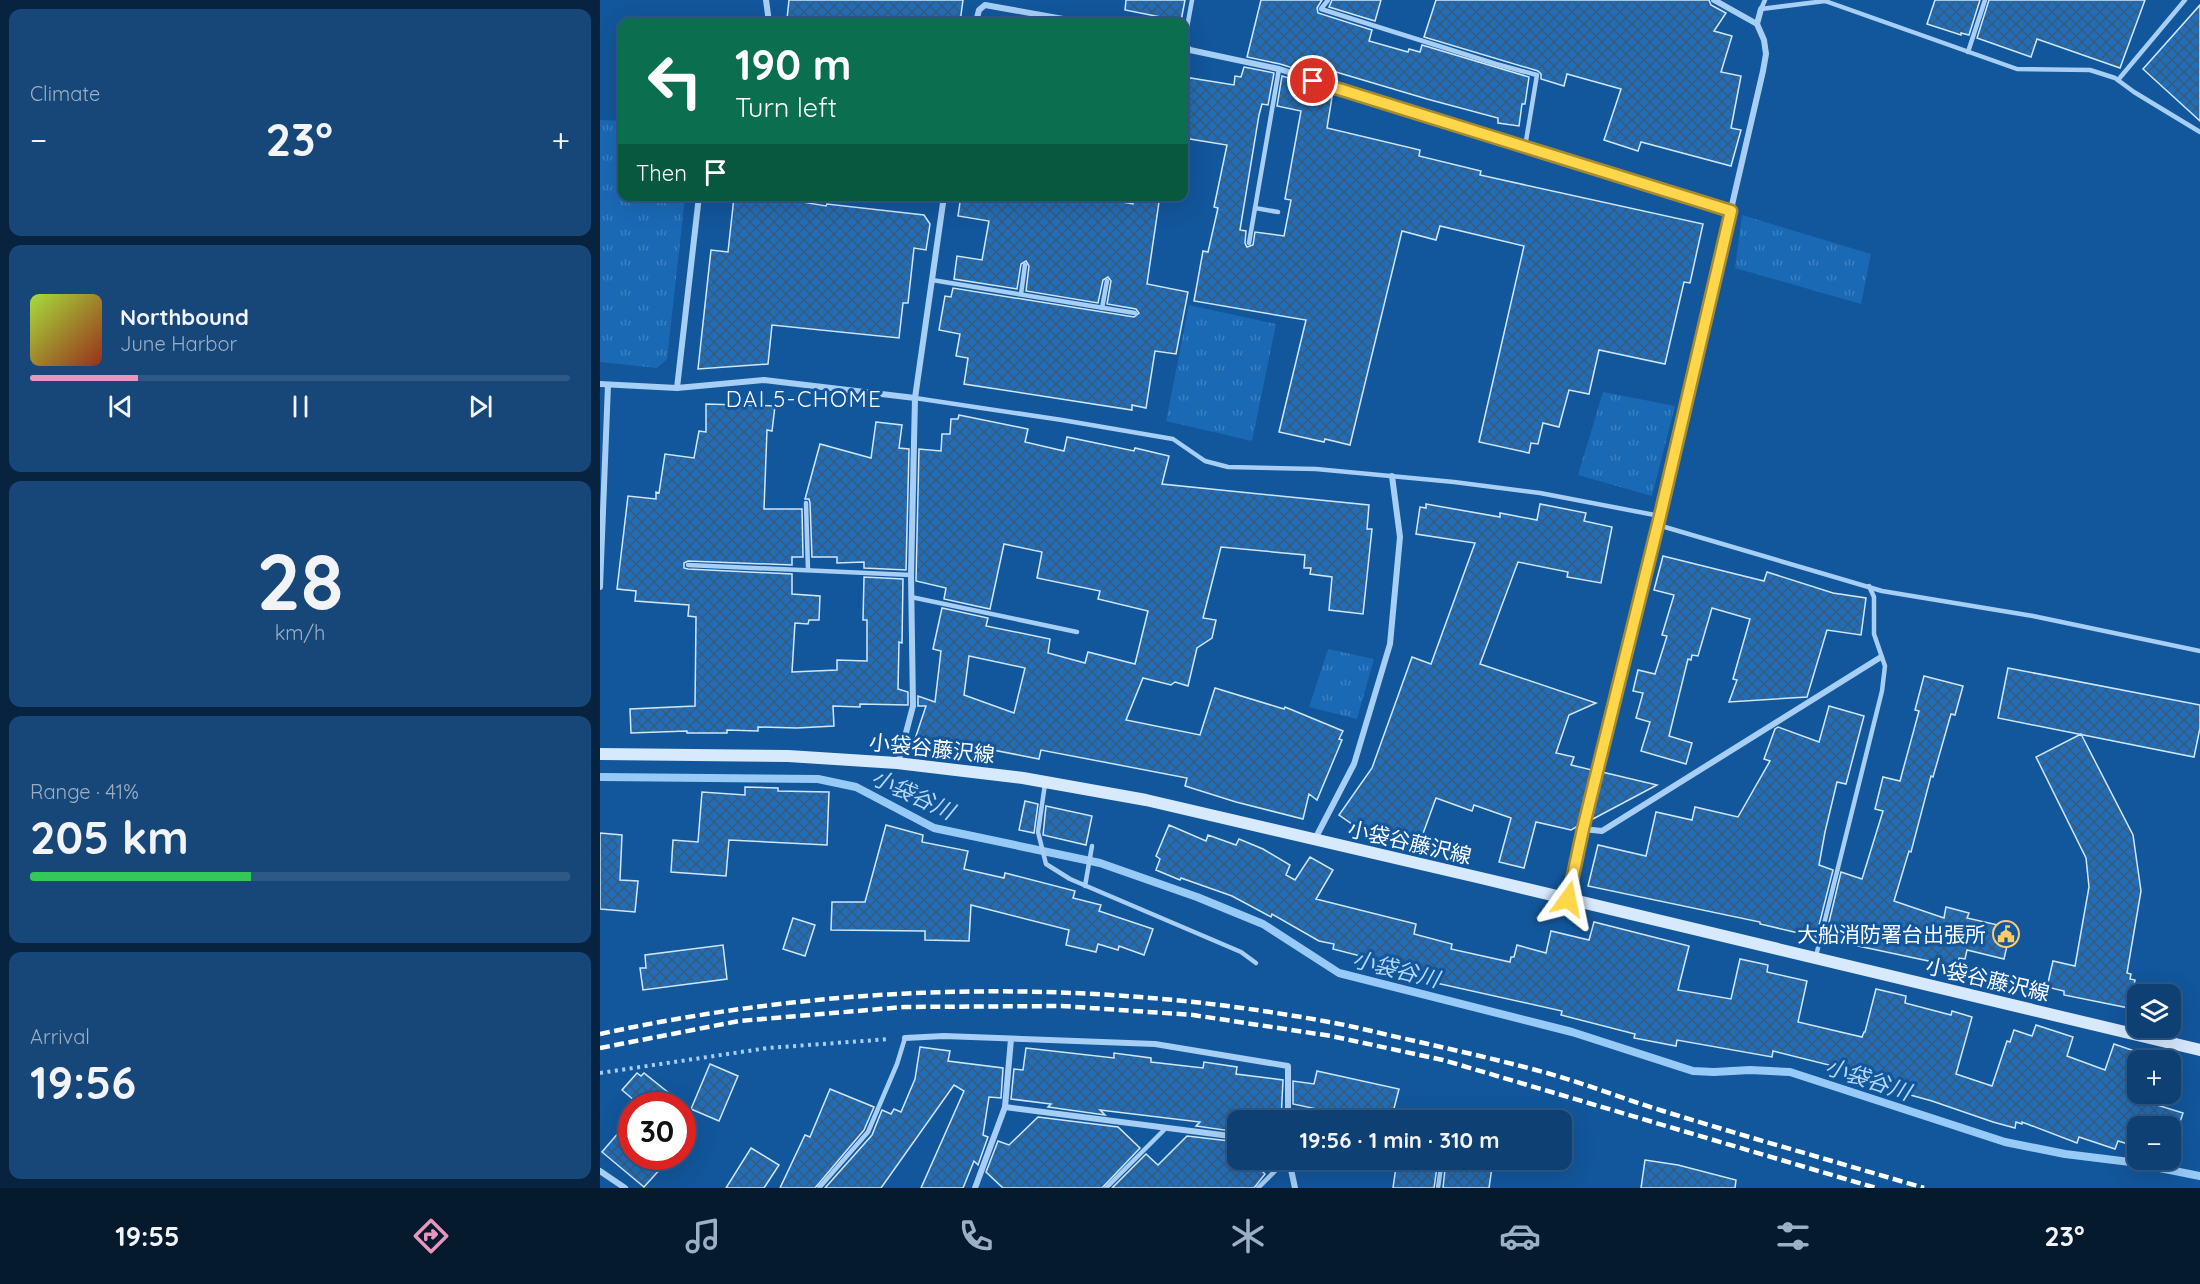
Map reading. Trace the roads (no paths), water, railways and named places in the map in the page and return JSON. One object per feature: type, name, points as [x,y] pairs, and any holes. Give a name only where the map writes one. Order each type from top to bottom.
[{"type":"main road","name":"小袋谷藤沢線","points":[[600,754],[788,756],[897,763],[1046,782],[1146,800],[2200,1050]]},
{"type":"street","points":[[766,0],[768,18]]},
{"type":"street","points":[[1568,899],[1658,525],[1766,54],[1764,40],[1757,24],[1714,0]]},
{"type":"street","points":[[977,18],[985,5],[1058,18]]},
{"type":"street","points":[[1757,24],[1761,9]]},
{"type":"street","points":[[1188,47],[1191,50],[1279,69],[1731,211]]},
{"type":"street","points":[[677,388],[698,201]]},
{"type":"street","points":[[897,763],[913,706],[911,575],[915,398],[943,201]]},
{"type":"street","points":[[600,384],[677,388],[764,380],[915,398]]},
{"type":"street","points":[[600,587],[608,385]]},
{"type":"street","points":[[1314,839],[1354,764],[1390,644],[1400,537],[1392,476]]},
{"type":"street","points":[[1583,829],[1602,831],[1881,657]]},
{"type":"street","points":[[906,1038],[944,1036],[1155,1044],[1288,1066],[1288,1110]]},
{"type":"street","points":[[975,1188],[1005,1107],[1011,1039]]},
{"type":"street","points":[[1005,1107],[1227,1136]]},
{"type":"street","points":[[1290,1170],[1295,1188]]},
{"type":"street","points":[[600,1171],[625,1188]]},
{"type":"lane","points":[[1188,22],[1192,0]]},
{"type":"lane","points":[[1328,0],[1321,9],[1485,61],[1537,75],[1525,147]]},
{"type":"lane","points":[[1761,9],[1765,0]]},
{"type":"lane","points":[[1968,52],[1985,0]]},
{"type":"lane","points":[[2118,80],[2185,0]]},
{"type":"lane","points":[[1761,9],[1825,1],[2017,69],[2090,70],[2118,80],[2200,132]]},
{"type":"lane","points":[[1249,243],[1279,69]]},
{"type":"lane","points":[[1255,208],[1278,212]]},
{"type":"lane","points":[[1021,294],[1025,265]]},
{"type":"lane","points":[[932,280],[1135,313]]},
{"type":"lane","points":[[1102,308],[1107,281]]},
{"type":"lane","points":[[915,398],[1173,439],[1205,461],[1228,467],[1316,469],[1392,476],[1540,493],[1660,516]]},
{"type":"lane","points":[[806,503],[808,570]]},
{"type":"lane","points":[[1658,525],[1882,591],[2033,616],[2200,651]]},
{"type":"lane","points":[[688,565],[911,575]]},
{"type":"lane","points":[[1815,958],[1882,691],[1885,666],[1874,634],[1874,597],[1869,586]]},
{"type":"lane","points":[[911,597],[1077,632]]},
{"type":"lane","points":[[1046,782],[1038,832],[1046,864],[1085,886],[1233,948],[1256,963]]},
{"type":"lane","points":[[1085,886],[1092,846]]},
{"type":"lane","points":[[819,1188],[868,1132],[906,1038]]},
{"type":"lane","points":[[1106,1188],[1165,1129]]},
{"type":"lane","points":[[1258,1188],[1277,1170]]},
{"type":"lane","points":[[1438,1188],[1441,1170]]},
{"type":"waterway","name":"小袋谷川","points":[[600,777],[818,779],[856,787],[934,828],[1100,863],[1197,897],[1263,924],[1339,973],[1572,1032],[1693,1071],[1790,1072],[2005,1142],[2200,1176]]},
{"type":"railway","points":[[600,1034],[690,1017],[781,1004],[872,995],[1055,992],[1238,1007],[1351,1026],[1530,1069],[1924,1188]]},
{"type":"railway","points":[[600,1048],[739,1021],[904,1007],[1062,1006],[1193,1015],[1331,1036],[1443,1060],[1876,1188]]},
{"type":"place","name":"大船消防署台出張所","points":[[2006,934]]},
{"type":"district","name":"DAI 5-CHOME","points":[[804,399]]}]
